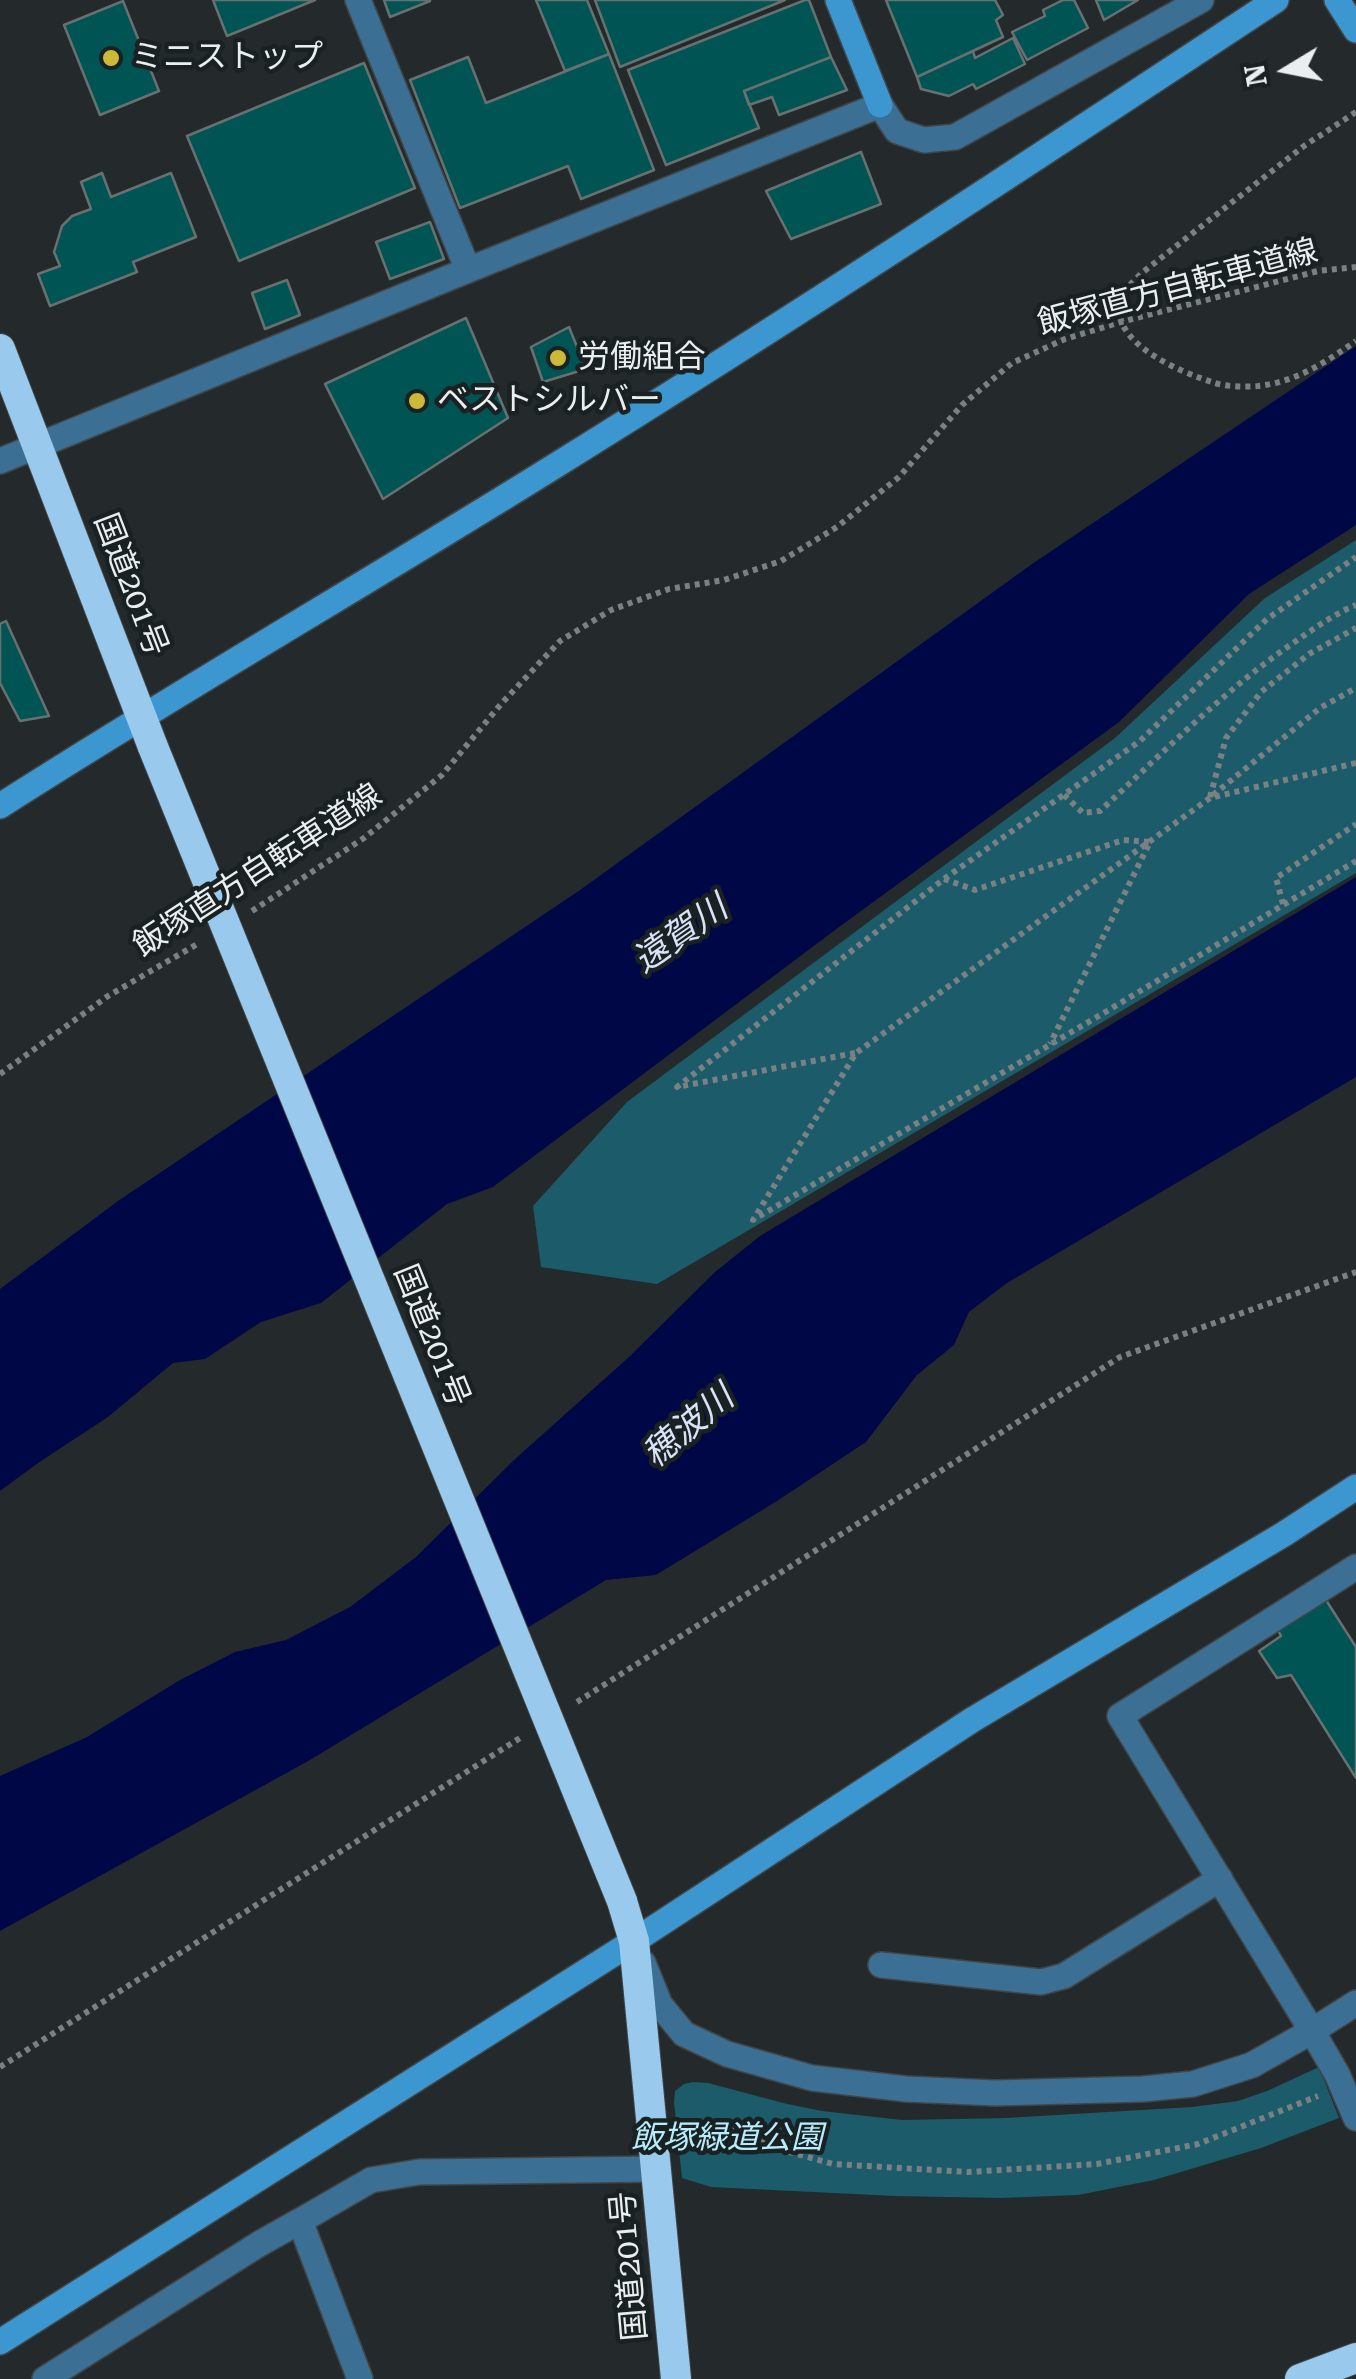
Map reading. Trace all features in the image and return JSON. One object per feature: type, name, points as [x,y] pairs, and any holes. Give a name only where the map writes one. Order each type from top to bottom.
[{"type":"highway","name":"国道201号","points":[[0,349],[153,747],[622,1901],[634,1941],[676,2379]]},
{"type":"highway","points":[[1300,2379],[1356,2358]]},
{"type":"street","points":[[358,0],[468,270]]},
{"type":"street","points":[[838,0],[880,105],[897,131],[924,140],[954,137],[1201,0]]},
{"type":"street","points":[[0,806],[142,715],[548,470],[948,218],[1276,0]]},
{"type":"street","points":[[1337,0],[1356,30]]},
{"type":"street","points":[[0,461],[880,105]]},
{"type":"street","points":[[0,2342],[634,1941],[972,1720],[1284,1534],[1356,1486]]},
{"type":"street","points":[[1356,1567],[1120,1716],[1312,2031],[1356,2118]]},
{"type":"street","points":[[881,1965],[1041,1982],[1064,1976],[1220,1879]]},
{"type":"street","points":[[634,1941],[660,2004],[684,2034],[727,2054],[812,2078],[906,2089],[995,2093],[1193,2084],[1252,2065],[1356,2002]]},
{"type":"street","points":[[58,2375],[259,2244],[371,2180],[419,2172],[656,2169]]},
{"type":"street","points":[[300,2221],[360,2379]]},
{"type":"path","points":[[1356,112],[1304,146],[1143,272],[1123,294],[1121,322],[1136,344],[1166,363],[1216,384],[1258,386],[1298,378],[1356,341]]},
{"type":"path","name":"飯塚直方自転車道線","points":[[245,915],[364,838],[442,775],[560,641],[611,610],[668,589],[724,580],[782,561],[837,527],[899,477],[962,404],[1012,363],[1065,339],[1121,322],[1318,272],[1356,267]]},
{"type":"path","points":[[856,1053],[677,1086],[944,880],[1140,741],[1267,619],[1356,557]]},
{"type":"path","points":[[1064,795],[1082,813],[1100,811],[1259,666],[1338,612],[1356,605]]},
{"type":"path","points":[[1210,798],[1226,738],[1262,692],[1310,654],[1356,628]]},
{"type":"path","points":[[1356,688],[1320,708],[1210,798],[856,1053],[753,1220],[1356,862]]},
{"type":"path","points":[[1210,798],[1356,763]]},
{"type":"path","points":[[1283,904],[1276,878],[1356,824]]},
{"type":"path","points":[[944,880],[975,890],[1123,840],[1150,842]]},
{"type":"path","points":[[1050,1045],[1150,842]]},
{"type":"path","name":"飯塚直方自転車道線","points":[[0,1074],[108,996],[211,936]]},
{"type":"path","points":[[564,1710],[1120,1358],[1356,1272]]},
{"type":"path","points":[[0,2067],[530,1732]]},
{"type":"path","points":[[734,2127],[779,2149],[833,2164],[968,2172],[1097,2164],[1198,2144],[1321,2095],[1337,2074]]},
{"type":"green space","points":[[1356,540],[1356,873],[657,1284],[541,1267],[533,1206],[627,1102],[1115,738],[1265,598]]},
{"type":"green space","name":"飯塚緑道公園","points":[[1319,2067],[1339,2118],[1261,2148],[1154,2180],[1078,2195],[895,2196],[711,2187],[682,2178],[675,2091],[693,2082],[822,2111],[902,2120],[1006,2118],[1238,2101]]},
{"type":"water","name":"遠賀川","points":[[1356,346],[1356,525],[1249,594],[1119,722],[493,1187],[447,1204],[321,1303],[261,1322],[205,1359],[173,1363],[108,1417],[0,1491],[0,1289],[118,1201],[580,890],[1032,564]]},
{"type":"water","name":"穂波川","points":[[1356,877],[1356,1077],[1007,1283],[969,1312],[954,1345],[917,1375],[866,1442],[777,1501],[656,1575],[606,1580],[310,1760],[0,1931],[0,1776],[87,1737],[180,1680],[235,1652],[286,1640],[350,1607],[416,1557],[715,1272],[760,1236]]},
{"type":"building","points":[[213,0],[315,0],[227,36]]},
{"type":"building","points":[[384,0],[430,0],[430,1],[390,17]]},
{"type":"building","points":[[536,0],[587,0],[609,54],[565,71]]},
{"type":"building","points":[[595,0],[785,0],[620,67]]},
{"type":"building","points":[[809,0],[831,57],[744,91],[759,128],[666,165],[628,70]]},
{"type":"building","points":[[886,0],[995,0],[1003,15],[996,20],[1003,37],[917,77]]},
{"type":"building","points":[[1063,0],[1074,0],[1088,28],[1027,60],[1012,32],[1045,16],[1043,10]]},
{"type":"building","points":[[1096,0],[1138,0],[1104,20]]},
{"type":"building","name":"ミニストップ","points":[[123,1],[159,91],[100,115],[64,25]]},
{"type":"building","points":[[1013,38],[1025,64],[976,89],[973,84],[949,96],[921,89],[917,77],[973,51],[975,58]]},
{"type":"building","points":[[609,54],[654,170],[581,199],[568,166],[460,208],[410,80],[468,57],[486,103]]},
{"type":"building","points":[[831,57],[847,90],[779,115],[772,97],[749,105],[744,91]]},
{"type":"building","points":[[364,63],[415,188],[239,261],[187,136]]},
{"type":"building","points":[[861,152],[881,204],[791,239],[766,191]]},
{"type":"building","points":[[102,173],[111,197],[171,173],[196,237],[133,262],[137,272],[50,306],[38,274],[60,266],[54,252],[62,226],[72,216],[91,209],[81,182]]},
{"type":"building","points":[[430,222],[444,259],[390,279],[376,242]]},
{"type":"building","points":[[287,280],[300,315],[265,329],[252,293]]},
{"type":"building","name":"ベストシルバー","points":[[466,318],[508,418],[383,499],[325,384]]},
{"type":"building","name":"労働組合","points":[[569,327],[586,369],[543,382],[531,347]]},
{"type":"building","points":[[6,621],[49,716],[20,721],[0,683],[0,624]]},
{"type":"building","points":[[1326,1600],[1356,1647],[1356,1778],[1291,1675],[1277,1678],[1259,1651],[1281,1636],[1278,1630]]},
{"type":"place","name":"ミニストップ","points":[[111,58]]},
{"type":"place","name":"労働組合","points":[[558,358]]},
{"type":"place","name":"ベストシルバー","points":[[417,401]]}]
